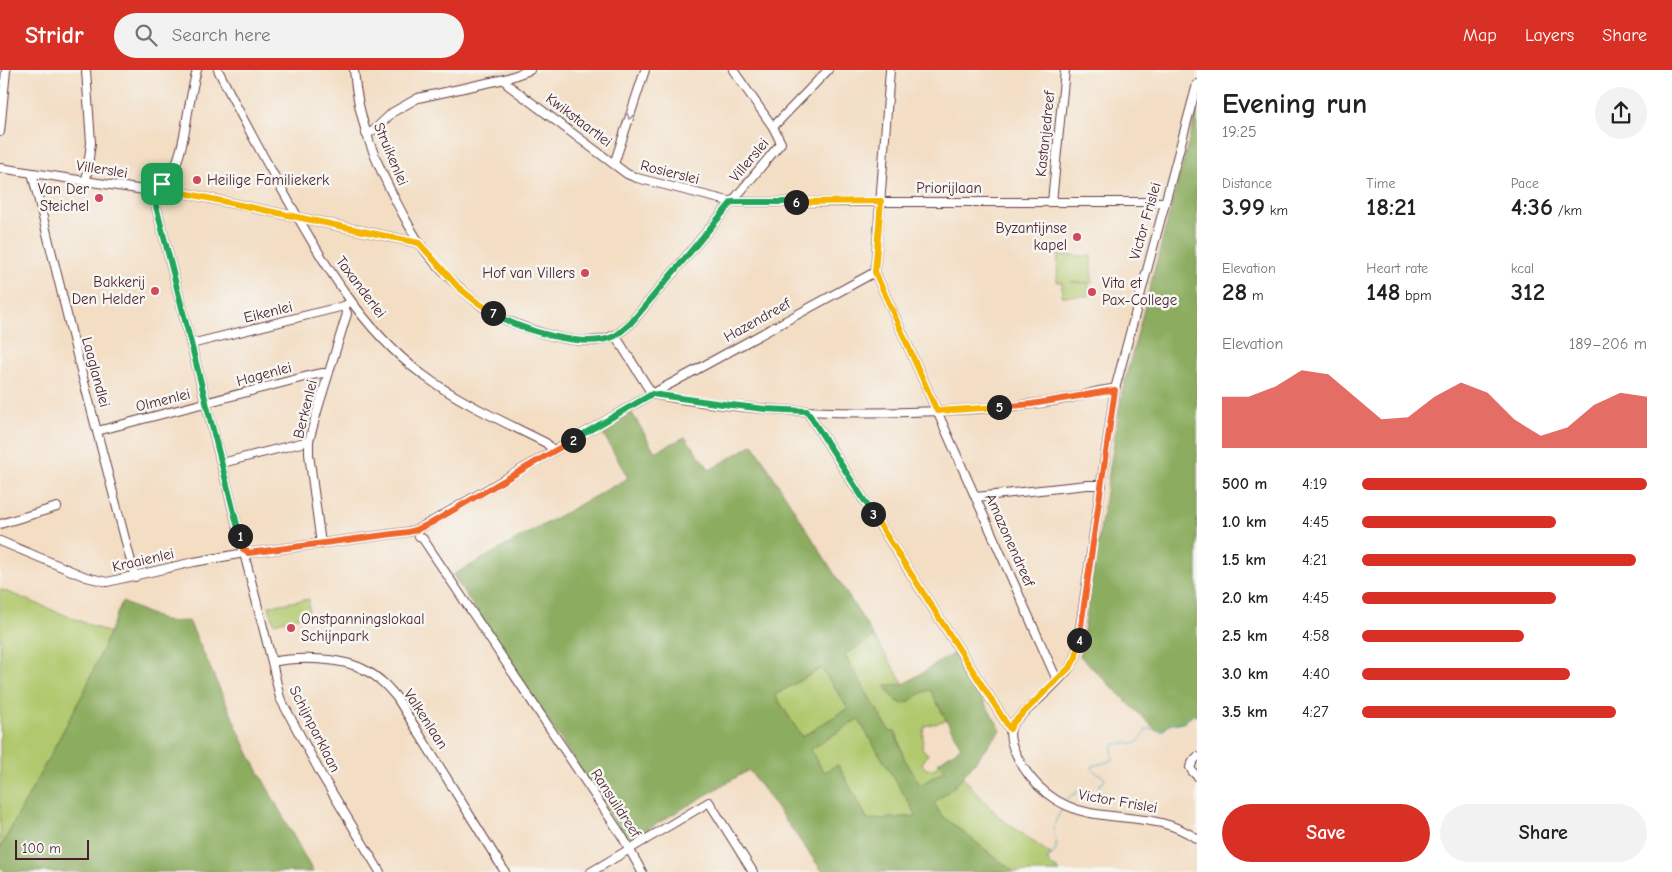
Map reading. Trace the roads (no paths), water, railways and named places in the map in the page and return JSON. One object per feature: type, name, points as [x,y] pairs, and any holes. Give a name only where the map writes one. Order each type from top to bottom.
[{"type":"street","points":[[0,132],[6,70]]},
{"type":"street","points":[[86,70],[91,143],[86,181]]},
{"type":"street","points":[[152,190],[162,184],[173,169],[181,151],[197,70]]},
{"type":"street","name":"Taxanderlei","points":[[218,70],[244,122],[349,307],[422,375],[459,398],[546,443],[554,451]]},
{"type":"street","name":"Struikenlei","points":[[354,70],[360,112],[376,162],[419,243]]},
{"type":"street","points":[[366,134],[374,131],[393,112],[418,98],[505,79],[530,70]]},
{"type":"street","points":[[614,164],[645,70]]},
{"type":"street","points":[[733,70],[773,127]]},
{"type":"street","name":"Villerslei","points":[[615,336],[630,324],[781,143],[773,127],[828,70]]},
{"type":"street","points":[[875,272],[890,70]]},
{"type":"street","name":"Kastanjedreef","points":[[1052,202],[1066,70]]},
{"type":"street","name":"Kwikstaartlei","points":[[505,79],[508,84],[614,164]]},
{"type":"street","name":"Victor Frislei","points":[[1197,84],[1135,309],[1115,390],[1076,657],[1071,666],[1013,723],[1010,729],[1012,745],[1023,769],[1037,785],[1052,797],[1074,809],[1085,812],[1141,818],[1170,825],[1197,839]]},
{"type":"street","name":"Rosierslei","points":[[614,164],[627,174],[637,178],[732,202]]},
{"type":"street","name":"Villerslei","points":[[0,168],[152,190]]},
{"type":"street","name":"Laaglandlei","points":[[32,173],[75,348],[135,577]]},
{"type":"street","points":[[162,184],[170,190],[419,243],[458,287],[496,315],[524,328],[578,341],[600,340],[615,336],[652,394],[765,409],[807,411],[937,411],[1032,404],[1115,390]]},
{"type":"street","name":"Schijnparklaan","points":[[152,190],[280,698],[380,872]]},
{"type":"street","name":"Priorijlaan","points":[[732,202],[1165,202]]},
{"type":"street","name":"Hazendreef","points":[[418,533],[433,522],[652,394],[875,272]]},
{"type":"street","name":"Amazonendreef","points":[[875,272],[1057,680]]},
{"type":"street","name":"Eikenlei","points":[[191,344],[349,307]]},
{"type":"street","name":"Berkenlei","points":[[321,544],[310,463],[309,441],[349,307]]},
{"type":"street","name":"Hagenlei","points":[[206,403],[312,375],[328,374]]},
{"type":"street","name":"Olmenlei","points":[[97,431],[206,403]]},
{"type":"street","points":[[807,411],[1010,729]]},
{"type":"street","points":[[222,463],[309,441]]},
{"type":"street","points":[[976,497],[1102,485]]},
{"type":"street","points":[[0,524],[57,507]]},
{"type":"street","name":"Kraaienlei","points":[[0,541],[94,580],[107,582],[194,562],[244,553],[418,533]]},
{"type":"street","name":"Ransuildreef","points":[[418,533],[630,849],[642,872]]},
{"type":"street","name":"Valkenlaan","points":[[272,662],[287,659],[326,660],[345,663],[364,669],[384,682],[397,698],[505,872]]},
{"type":"street","points":[[1197,757],[1190,767],[1197,776]]},
{"type":"street","points":[[592,872],[709,802],[753,872]]},
{"type":"waterway","points":[[1067,799],[1085,790],[1088,791],[1094,802],[1107,801],[1109,797],[1099,788],[1100,784],[1105,781],[1092,768],[1093,766],[1113,760],[1112,748],[1115,744],[1137,742],[1146,730],[1162,731],[1171,724],[1183,723],[1193,715],[1197,716]]},
{"type":"waterway","points":[[1188,764],[1192,757]]},
{"type":"waterway","points":[[1060,872],[1049,863],[1048,858],[1055,851],[1054,826],[1062,809]]},
{"type":"place","name":"Heilige Familiekerk","points":[[197,180]]},
{"type":"place","name":"Van Der Steichel","points":[[99,198]]},
{"type":"place","name":"Byzantijnse kapel","points":[[1077,237]]},
{"type":"place","name":"Hof van Villers","points":[[585,273]]},
{"type":"place","name":"Bakkerij Den Helder","points":[[155,291]]},
{"type":"place","name":"Vita et Pax-College","points":[[1092,292]]},
{"type":"place","name":"Onstpanningslokaal Schijnpark","points":[[291,628]]}]
